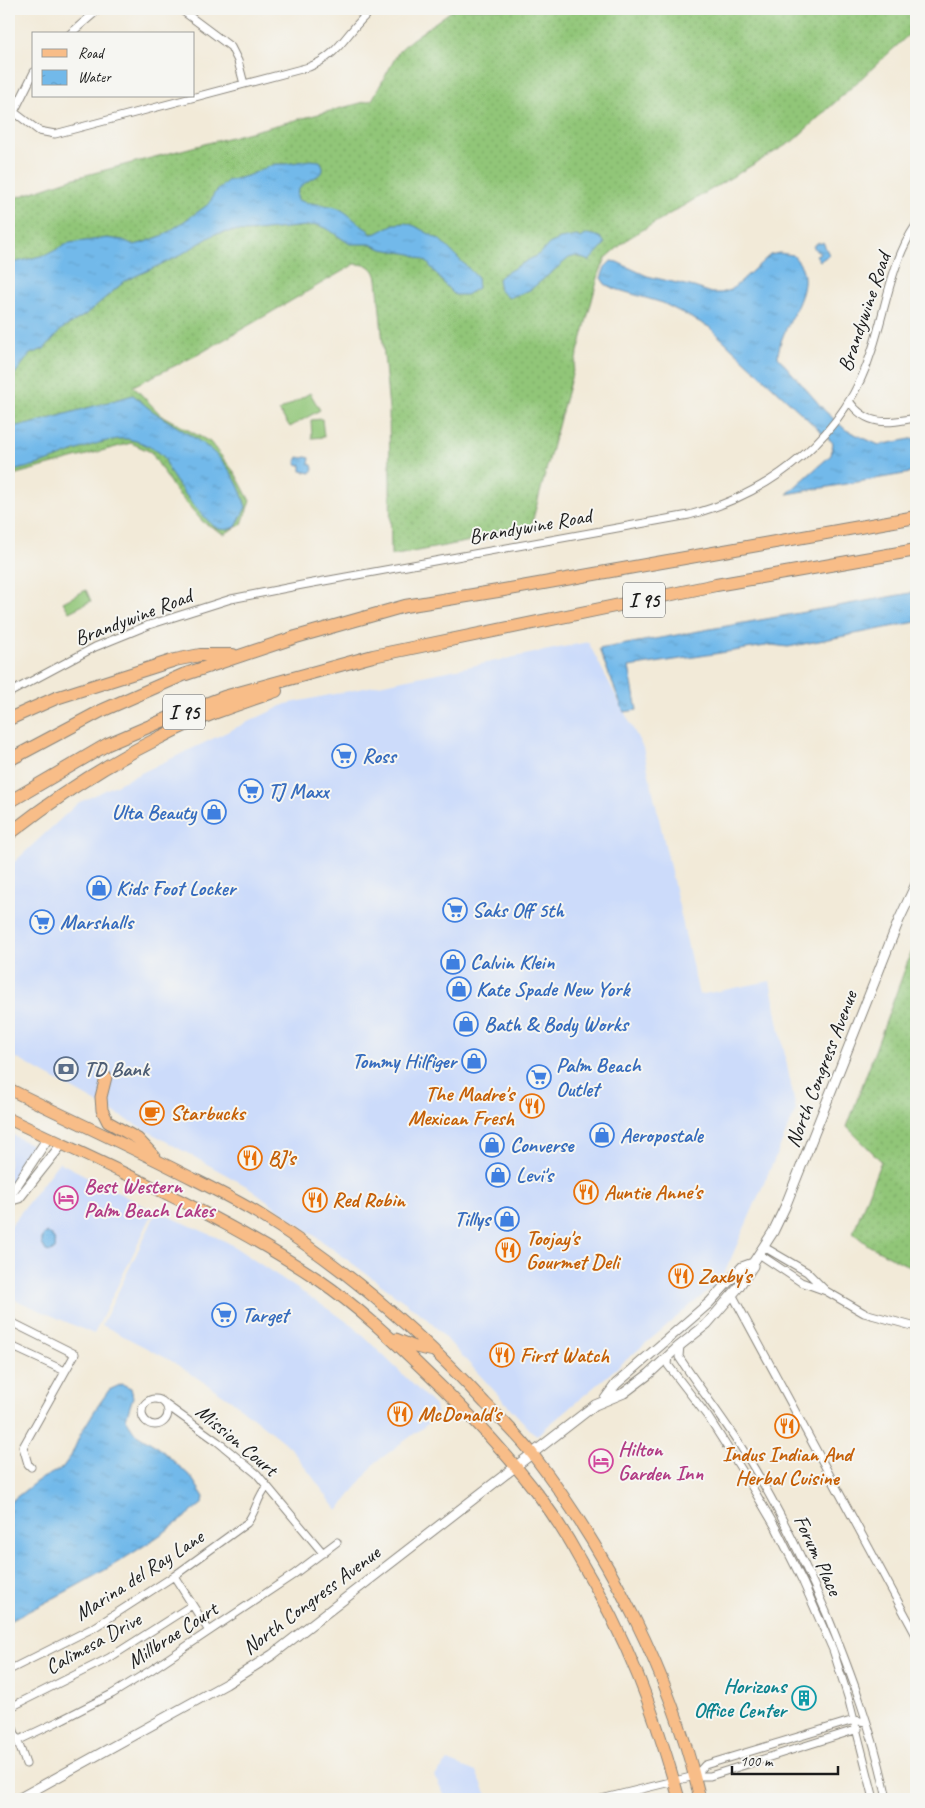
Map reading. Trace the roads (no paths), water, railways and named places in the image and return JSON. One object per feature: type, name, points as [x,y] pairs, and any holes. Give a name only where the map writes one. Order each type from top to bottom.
[{"type":"highway","name":"I 95","points":[[9,760],[101,711],[183,675],[296,637],[405,606],[916,517]]},
{"type":"highway","name":"I 95","points":[[9,802],[108,744],[168,718],[224,697],[373,656],[716,585],[916,550]]},
{"type":"highway","points":[[9,719],[56,698],[175,660],[200,655],[245,655]]},
{"type":"highway","points":[[9,834],[87,778],[163,735],[232,706],[373,656]]},
{"type":"main road","points":[[106,1078],[102,1097],[102,1110],[108,1122],[138,1139],[160,1162]]},
{"type":"main road","points":[[9,1089],[197,1180],[253,1211],[304,1245],[366,1291],[398,1317],[464,1380],[532,1454],[575,1514],[632,1614],[666,1689],[695,1776],[700,1799]]},
{"type":"main road","points":[[9,1119],[158,1189],[262,1244],[320,1281],[383,1332],[450,1394],[515,1467],[558,1522],[613,1617],[641,1679],[679,1799]]},
{"type":"main road","points":[[383,1332],[403,1343],[434,1351]]},
{"type":"street","points":[[72,32],[98,9]]},
{"type":"street","points":[[180,9],[231,47],[236,56],[244,84]]},
{"type":"street","points":[[357,9],[364,16]]},
{"type":"street","points":[[195,97],[319,63],[336,51],[364,16],[373,9]]},
{"type":"street","points":[[32,76],[11,115],[39,131],[55,134],[191,98]]},
{"type":"street","name":"Brandywine Road","points":[[9,693],[95,647],[149,625],[231,599],[689,515],[709,510],[734,500],[764,485],[798,461],[824,436],[849,401],[872,352],[897,263],[916,225]]},
{"type":"street","points":[[849,401],[859,413],[874,421],[889,423],[916,418]]},
{"type":"street","name":"North Congress Avenue","points":[[18,1799],[226,1684],[272,1655],[595,1405],[624,1393],[649,1374],[680,1345],[707,1324],[753,1266],[785,1207],[899,920],[916,884]]},
{"type":"street","points":[[10,1202],[12,1192],[48,1138]]},
{"type":"street","points":[[10,1202],[19,1198],[62,1144]]},
{"type":"street","points":[[762,1250],[807,1272],[826,1291]]},
{"type":"street","points":[[762,1250],[801,1282],[826,1291],[864,1313],[916,1327]]},
{"type":"street","name":"North Congress Avenue","points":[[606,1399],[616,1384],[710,1303],[742,1267],[753,1263]]},
{"type":"street","points":[[732,1294],[916,1635]]},
{"type":"street","points":[[9,1321],[75,1354],[23,1447],[28,1464],[31,1467]]},
{"type":"street","points":[[669,1355],[674,1333]]},
{"type":"street","points":[[9,1345],[65,1371]]},
{"type":"street","name":"Forum Place","points":[[680,1345],[679,1357],[743,1449],[798,1550],[847,1662],[881,1771],[887,1799]]},
{"type":"street","name":"Forum Place","points":[[669,1355],[668,1365],[708,1417],[745,1475],[776,1528],[803,1582],[834,1650],[874,1799]]},
{"type":"street","name":"Mission Court","points":[[165,1404],[218,1442],[256,1474],[323,1552]]},
{"type":"street","name":"Marina del Ray Lane","points":[[9,1670],[95,1627],[174,1576],[247,1524],[252,1517],[261,1493],[267,1486]]},
{"type":"street","name":"Millbrae Court","points":[[17,1741],[112,1694],[151,1670],[258,1600],[337,1542]]},
{"type":"street","points":[[174,1576],[209,1631]]},
{"type":"street","name":"Calimesa Drive","points":[[9,1708],[109,1658],[192,1605]]},
{"type":"street","points":[[9,1717],[26,1764]]},
{"type":"street","points":[[695,1776],[705,1765],[854,1720],[866,1722]]},
{"type":"street","points":[[601,1799],[695,1776],[710,1776],[856,1731],[866,1722]]},
{"type":"water","points":[[310,160],[320,161],[323,171],[302,186],[297,194],[298,200],[338,208],[371,234],[394,224],[406,223],[415,226],[440,240],[477,277],[478,288],[466,295],[455,295],[426,261],[411,254],[382,249],[370,244],[350,244],[326,228],[317,225],[215,234],[177,257],[125,281],[85,315],[62,329],[44,349],[30,354],[9,382],[9,264],[48,254],[69,243],[107,238],[123,240],[134,245],[142,243],[164,235],[210,203],[213,195],[227,181],[247,176],[275,164]]},
{"type":"water","points":[[587,234],[595,235],[604,241],[605,244],[589,261],[576,256],[569,258],[530,290],[509,298],[500,291],[498,279],[502,275],[541,253],[549,244],[560,239],[577,236],[581,238]]},
{"type":"water","points":[[819,242],[820,244],[823,242],[829,255],[820,261],[816,255],[820,253],[813,246]]},
{"type":"water","points":[[779,253],[793,255],[802,268],[804,279],[800,301],[784,334],[778,357],[825,411],[846,430],[879,445],[916,438],[916,472],[787,494],[831,455],[833,443],[709,327],[663,303],[612,288],[605,284],[601,278],[605,267],[611,261],[647,276],[712,293],[721,293],[731,290],[770,255]]},
{"type":"water","points":[[133,395],[151,410],[198,440],[221,460],[239,488],[246,507],[236,527],[222,529],[212,525],[178,485],[162,455],[150,447],[132,440],[118,439],[108,441],[46,462],[9,472],[9,427],[30,424]]},
{"type":"water","points":[[298,457],[310,458],[309,464],[312,465],[313,469],[311,473],[301,471],[301,465],[297,464],[296,461]]},
{"type":"water","points":[[916,592],[916,622],[788,647],[772,645],[629,667],[637,710],[624,712],[599,649]]},
{"type":"water","points":[[46,1233],[53,1237],[55,1242],[55,1249],[51,1252],[46,1251],[42,1244],[42,1237]]},
{"type":"water","points":[[122,1384],[131,1388],[133,1397],[126,1419],[135,1433],[159,1448],[191,1477],[204,1497],[203,1503],[134,1552],[60,1595],[9,1621],[9,1503],[37,1481],[62,1468],[71,1456],[81,1433],[109,1390]]},
{"type":"place","name":"Ross","points":[[344,756]]},
{"type":"place","name":"TJ Maxx","points":[[251,791]]},
{"type":"place","name":"Ulta Beauty","points":[[214,812]]},
{"type":"place","name":"Kids Foot Locker","points":[[99,888]]},
{"type":"place","name":"Saks Off 5th","points":[[455,910]]},
{"type":"place","name":"Marshalls","points":[[42,922]]},
{"type":"place","name":"Calvin Klein","points":[[453,962]]},
{"type":"place","name":"Kate Spade New York","points":[[459,989]]},
{"type":"place","name":"Bath & Body Works","points":[[466,1024]]},
{"type":"place","name":"Tommy Hilfiger","points":[[474,1061]]},
{"type":"place","name":"TD Bank","points":[[66,1069]]},
{"type":"place","name":"Palm Beach Outlet","points":[[539,1077]]},
{"type":"place","name":"The Madre's Mexican Fresh","points":[[532,1106]]},
{"type":"place","name":"Starbucks","points":[[152,1113]]},
{"type":"place","name":"Aeropostale","points":[[602,1135]]},
{"type":"place","name":"Converse","points":[[492,1145]]},
{"type":"place","name":"BJ's","points":[[250,1158]]},
{"type":"place","name":"Levi's","points":[[498,1175]]},
{"type":"place","name":"Auntie Anne's","points":[[586,1192]]},
{"type":"place","name":"Best Western Palm Beach Lakes","points":[[66,1198]]},
{"type":"place","name":"Red Robin","points":[[315,1200]]},
{"type":"place","name":"Tillys","points":[[507,1219]]},
{"type":"place","name":"Toojay's Gourmet Deli","points":[[508,1250]]},
{"type":"place","name":"Zaxby's","points":[[681,1276]]},
{"type":"place","name":"Target","points":[[224,1315]]},
{"type":"place","name":"First Watch","points":[[502,1355]]},
{"type":"place","name":"McDonald's","points":[[400,1414]]},
{"type":"place","name":"Indus Indian And Herbal Cuisine","points":[[787,1426]]},
{"type":"place","name":"Hilton Garden Inn","points":[[601,1461]]},
{"type":"place","name":"Horizons Office Center","points":[[804,1698]]}]
